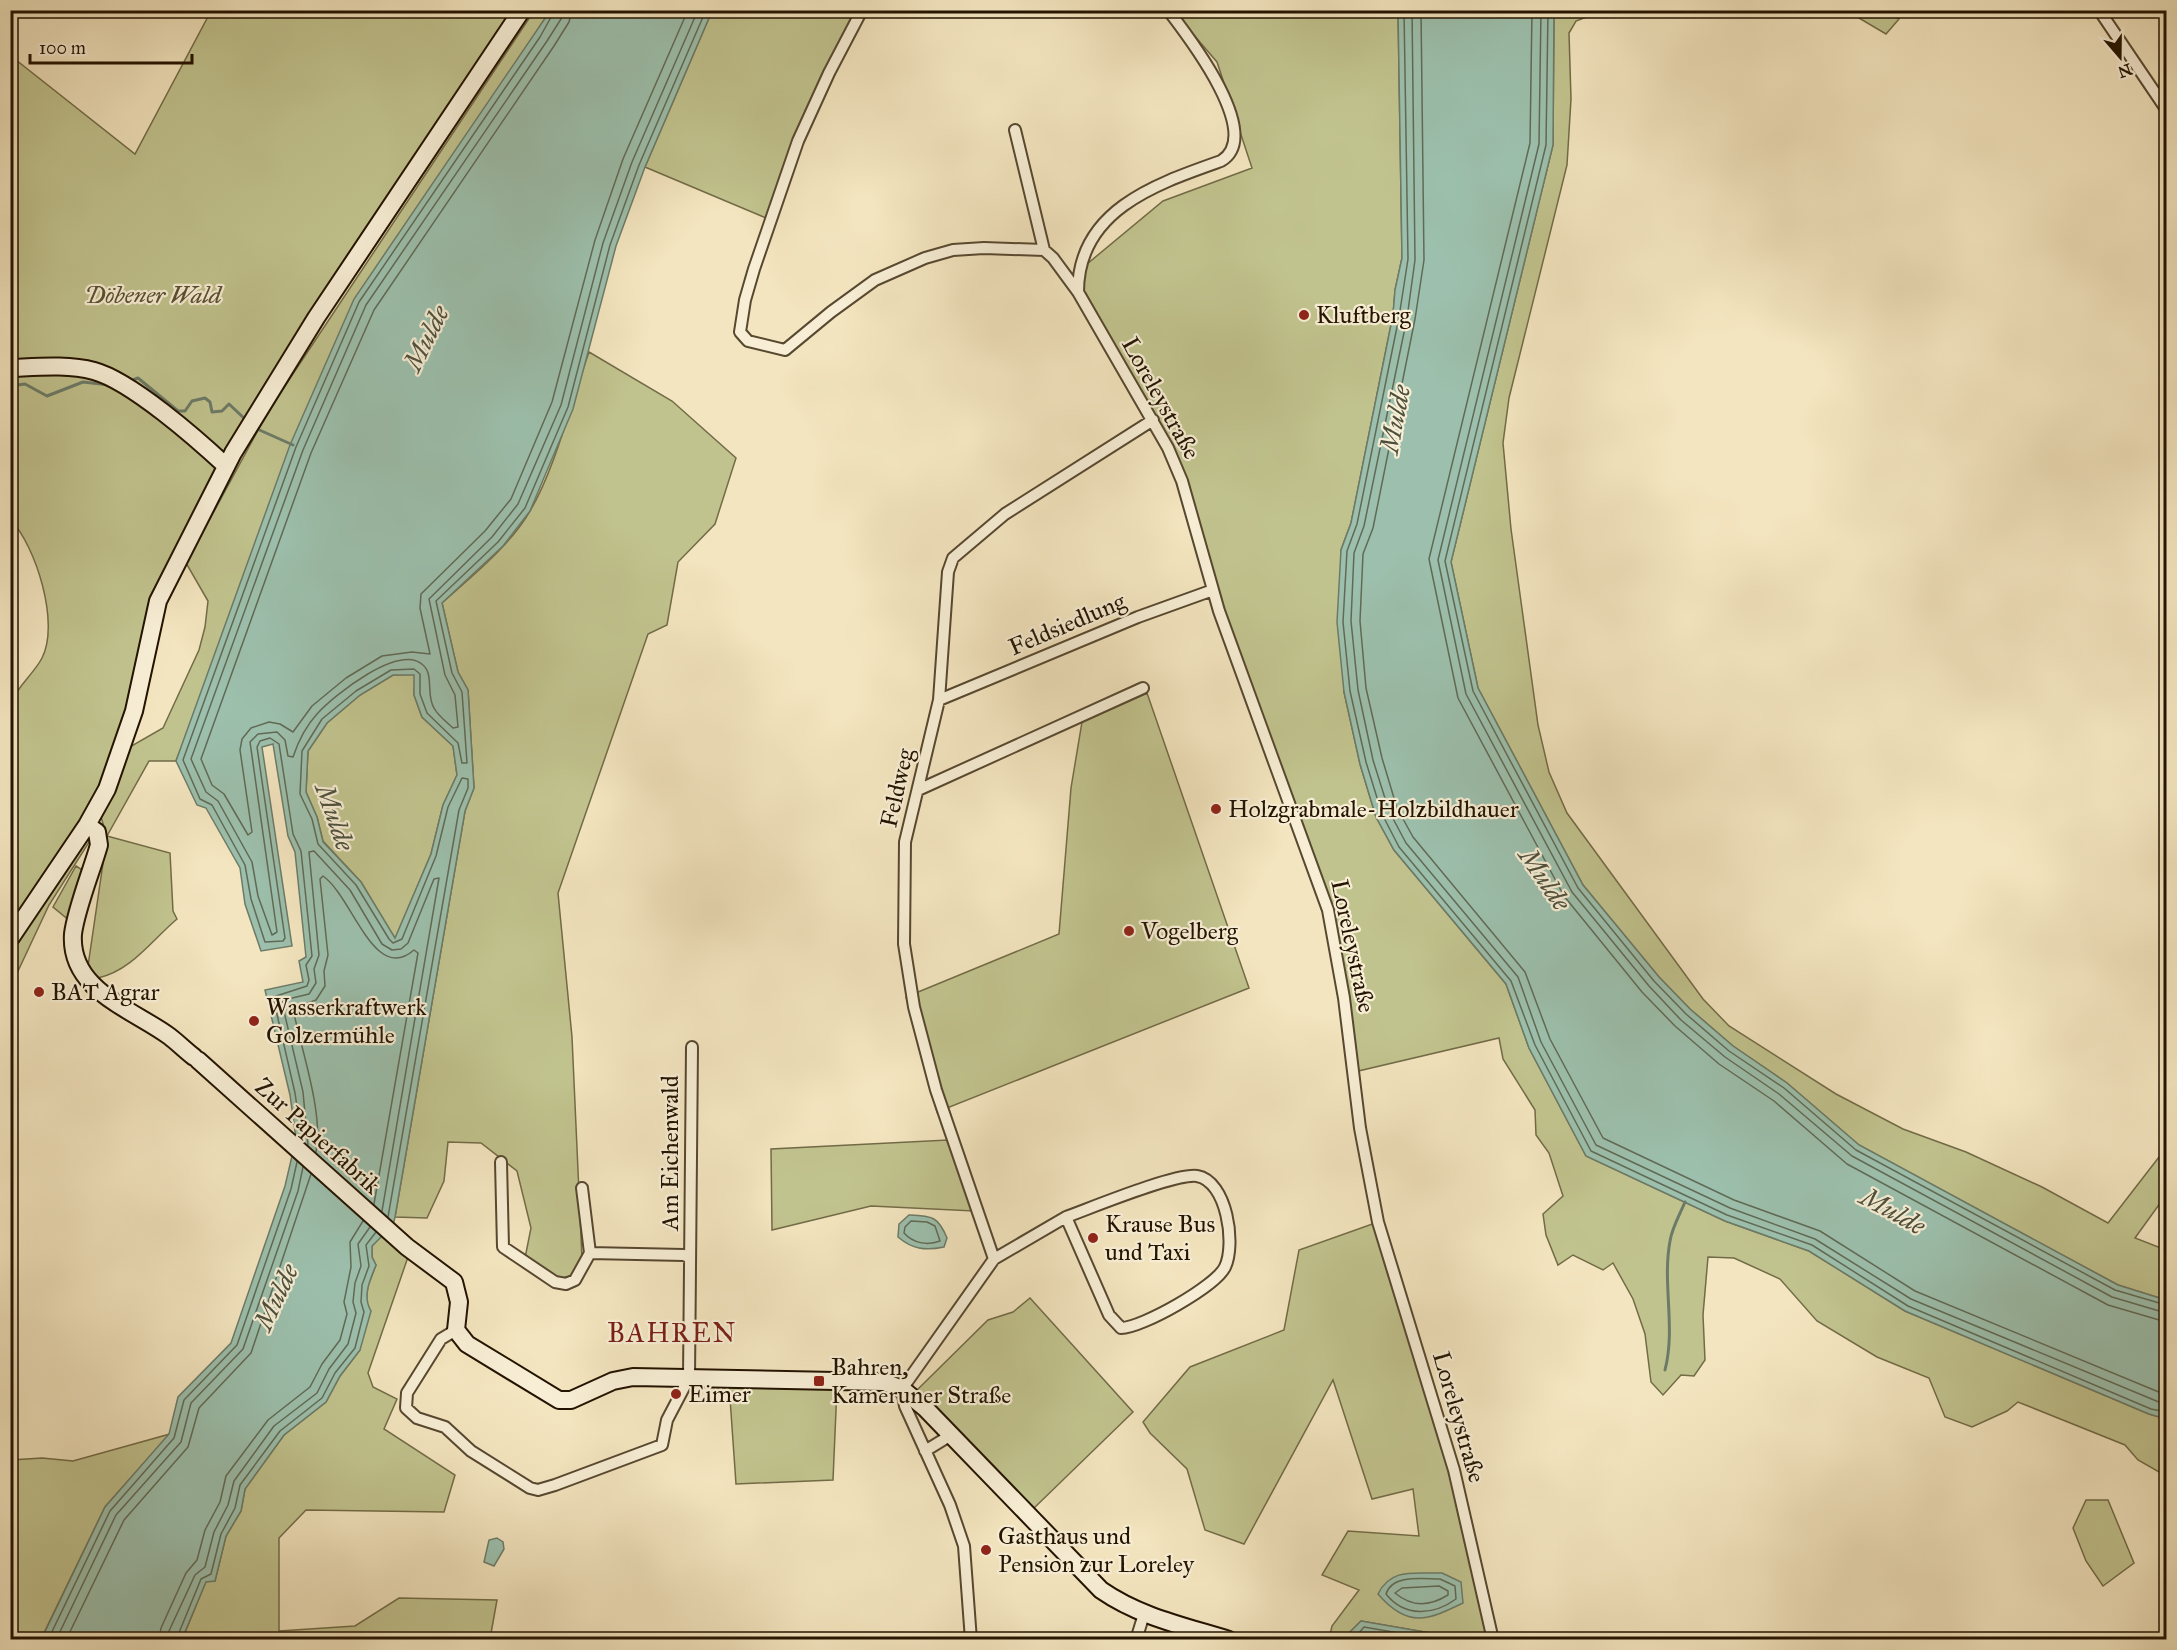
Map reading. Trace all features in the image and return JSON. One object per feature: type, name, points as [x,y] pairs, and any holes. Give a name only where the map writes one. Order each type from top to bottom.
[{"type":"street","points":[[10,939],[87,825],[107,789],[140,689],[158,601],[226,466],[256,413],[316,318],[522,10]]},
{"type":"street","points":[[862,10],[829,73],[798,141],[745,300],[740,327],[743,338],[785,350],[875,280],[925,258],[953,250],[984,248],[1044,250]]},
{"type":"street","points":[[1078,292],[1082,258],[1089,241],[1107,219],[1130,201],[1155,187],[1221,161],[1229,156],[1233,147],[1231,119],[1220,86],[1210,68],[1168,10]]},
{"type":"street","points":[[2098,10],[2166,109]]},
{"type":"street","name":"Loreleystraße","points":[[1016,130],[1044,250],[1053,258],[1078,292],[1153,420],[1182,481],[1213,590],[1328,910],[1344,998],[1360,1128],[1378,1222],[1454,1470],[1493,1640]]},
{"type":"street","points":[[10,368],[91,370],[123,385],[198,441],[226,466]]},
{"type":"street","name":"Feldweg","points":[[994,1259],[936,1090],[909,982],[904,944],[905,842],[939,700],[944,653],[945,598],[953,558],[1005,514],[1153,420]]},
{"type":"street","name":"Feldsiedlung","points":[[939,700],[1138,617],[1213,590]]},
{"type":"street","points":[[918,790],[1143,688]]},
{"type":"street","name":"Zur Papierfabrik","points":[[87,825],[97,832],[99,845],[74,933],[74,955],[81,972],[100,993],[168,1036],[196,1059],[407,1247],[454,1282],[459,1302],[456,1330]]},
{"type":"street","name":"Am Eichenwald","points":[[689,1378],[692,1047]]},
{"type":"street","points":[[501,1162],[503,1247],[555,1282],[566,1284],[575,1280],[590,1253],[582,1188]]},
{"type":"street","points":[[972,1640],[964,1545],[951,1505],[905,1406],[902,1389],[994,1259],[1066,1217],[1137,1191],[1183,1177],[1197,1176],[1209,1181],[1219,1194],[1230,1235],[1230,1251],[1225,1267],[1211,1283],[1142,1323],[1121,1328],[1108,1315],[1066,1217]]},
{"type":"street","name":"Am Eichenwald","points":[[590,1253],[684,1255],[690,1258]]},
{"type":"street","points":[[689,1378],[667,1420],[662,1445],[538,1490],[530,1488],[471,1451],[445,1427],[417,1418],[406,1407],[407,1393],[441,1339],[456,1330],[467,1344],[559,1400],[571,1400],[613,1381],[633,1377],[689,1378],[884,1382],[902,1389],[917,1399],[1101,1590],[1121,1604],[1144,1614],[1229,1640]]},
{"type":"street","points":[[925,1451],[951,1435]]},
{"type":"street","points":[[1136,1640],[1144,1614]]},
{"type":"green space","name":"Döbener Wald","points":[[211,11],[515,11],[181,540],[102,787],[11,928],[11,703],[42,658],[47,643],[48,625],[47,606],[37,566],[20,532],[11,520],[11,56],[135,154]]},
{"type":"green space","points":[[534,11],[550,11],[535,34],[227,626],[176,761],[149,761],[107,836],[100,814],[128,748],[163,728],[199,650],[208,601],[186,563],[269,410]]},
{"type":"green space","points":[[712,11],[855,11],[766,218],[645,167]]},
{"type":"green space","points":[[1173,11],[1398,11],[1402,258],[1395,290],[1393,315],[1351,523],[1341,550],[1344,692],[1360,764],[1376,817],[1394,850],[1506,984],[1529,1048],[1586,1156],[1725,1221],[1809,1251],[1905,1311],[2149,1414],[2166,1419],[2166,1476],[2138,1460],[2125,1445],[2018,1402],[2007,1411],[1972,1427],[1945,1417],[1929,1378],[1877,1357],[1817,1321],[1780,1279],[1734,1258],[1708,1257],[1703,1315],[1705,1360],[1694,1376],[1681,1375],[1663,1395],[1651,1382],[1645,1334],[1633,1299],[1613,1263],[1603,1270],[1573,1255],[1558,1265],[1546,1235],[1543,1214],[1563,1196],[1549,1153],[1536,1135],[1535,1110],[1503,1059],[1499,1038],[1354,1072],[1336,946],[1210,589],[1162,429],[1075,274],[1163,201],[1252,168],[1217,62]]},
{"type":"green space","points":[[1554,11],[1602,11],[1576,21],[1569,33],[1571,99],[1567,165],[1509,398],[1503,443],[1511,529],[1538,725],[1549,772],[1567,813],[1703,999],[1729,1026],[1836,1094],[1903,1129],[1966,1152],[2042,1187],[2108,1223],[2166,1148],[2166,1195],[2135,1238],[2166,1250],[2166,1300],[2118,1285],[1859,1145],[1787,1083],[1733,1046],[1690,1009],[1659,977],[1583,885],[1478,688],[1451,562],[1553,145]]},
{"type":"green space","points":[[1847,11],[1883,11],[1899,19],[1886,34]]},
{"type":"green space","points":[[589,352],[672,401],[736,458],[715,524],[678,562],[667,625],[648,634],[558,893],[572,1037],[582,1259],[573,1274],[565,1280],[553,1277],[525,1258],[531,1228],[517,1171],[481,1143],[448,1142],[444,1181],[427,1218],[395,1217],[465,811],[474,788],[468,690],[458,672],[442,603],[501,549],[530,511],[555,455]]},
{"type":"green space","points":[[415,674],[414,695],[422,717],[453,746],[457,775],[443,805],[431,854],[395,939],[361,882],[323,841],[317,817],[306,792],[308,751],[327,723],[360,695],[393,675]]},
{"type":"green space","points":[[1147,693],[1249,988],[937,1112],[906,997],[1059,934],[1071,788],[1082,722]]},
{"type":"green space","points":[[88,833],[93,836],[49,905],[11,986],[11,954]]},
{"type":"green space","points":[[107,836],[170,853],[173,911],[177,919],[131,962],[121,969],[98,978],[88,966]]},
{"type":"green space","points":[[76,866],[87,873],[70,921],[53,907]]},
{"type":"green space","points":[[948,1140],[974,1211],[871,1206],[772,1230],[771,1149]]},
{"type":"green space","points":[[1378,1222],[1465,1518],[1489,1639],[1465,1639],[1361,1621],[1347,1635],[1347,1639],[1329,1639],[1332,1626],[1359,1590],[1322,1575],[1348,1531],[1419,1536],[1413,1489],[1372,1499],[1333,1380],[1244,1544],[1205,1530],[1187,1469],[1150,1433],[1143,1422],[1190,1367],[1284,1330],[1299,1250]]},
{"type":"green space","points":[[382,1235],[408,1257],[368,1373],[373,1387],[397,1399],[384,1429],[455,1475],[444,1512],[306,1510],[279,1538],[279,1631],[355,1626],[399,1598],[497,1600],[490,1639],[350,1640],[324,1636],[290,1640],[182,1640],[206,1581],[215,1581],[226,1536],[241,1511],[245,1489],[284,1435],[326,1402],[340,1376],[360,1350],[368,1286],[376,1265],[372,1257],[372,1246]]},
{"type":"green space","points":[[1030,1298],[1133,1412],[1032,1510],[916,1391],[988,1320],[1013,1312]]},
{"type":"green space","points":[[729,1384],[837,1387],[833,1480],[736,1484]]},
{"type":"green space","points":[[170,1434],[105,1507],[41,1639],[11,1640],[11,1460],[42,1458],[73,1461]]},
{"type":"green space","points":[[2086,1500],[2108,1500],[2134,1563],[2103,1586],[2086,1561],[2073,1528]]},
{"type":"water","name":"Mulde","points":[[550,11],[712,11],[645,167],[616,246],[573,409],[530,511],[503,546],[442,603],[458,672],[468,690],[474,788],[465,811],[395,1217],[393,1225],[372,1246],[372,1257],[376,1265],[367,1294],[371,1311],[360,1350],[340,1376],[326,1402],[284,1435],[245,1489],[241,1511],[226,1536],[215,1581],[206,1582],[182,1639],[41,1640],[105,1507],[169,1434],[178,1397],[231,1343],[285,1186],[296,1139],[290,1095],[265,990],[303,982],[299,961],[306,957],[295,852],[288,836],[273,744],[262,747],[292,946],[261,951],[245,904],[240,868],[206,808],[197,805],[176,761],[290,445],[354,299]],"holes":[[[393,675],[414,675],[414,695],[422,717],[453,746],[457,775],[443,805],[431,854],[395,938],[361,882],[323,842],[317,817],[306,792],[308,751],[327,723],[360,695]]]},
{"type":"water","name":"Mulde","points":[[1398,11],[1554,11],[1553,145],[1451,562],[1478,688],[1583,885],[1659,977],[1690,1009],[1733,1046],[1787,1083],[1859,1145],[2118,1285],[2166,1300],[2166,1419],[2149,1414],[1905,1311],[1809,1251],[1725,1221],[1586,1156],[1529,1048],[1506,984],[1394,850],[1376,817],[1360,764],[1344,692],[1337,622],[1341,550],[1351,523],[1393,315],[1395,290],[1402,258]]},
{"type":"water","points":[[909,1215],[929,1217],[937,1221],[947,1238],[944,1247],[919,1248],[898,1237],[899,1224]]},
{"type":"water","points":[[497,1538],[503,1542],[504,1549],[494,1566],[484,1562],[489,1540]]},
{"type":"water","points":[[1414,1573],[1442,1573],[1461,1582],[1463,1603],[1439,1614],[1419,1618],[1409,1617],[1399,1613],[1378,1594],[1383,1585],[1397,1576]]},
{"type":"water","points":[[1361,1621],[1465,1639],[1347,1639],[1347,1635]]},
{"type":"waterway","points":[[130,381],[138,378],[178,411],[185,411],[192,401],[205,398],[210,402],[212,412],[222,411],[229,404],[246,420]]},
{"type":"waterway","points":[[10,386],[25,384],[47,396],[83,382],[110,385]]},
{"type":"waterway","points":[[255,428],[293,445]]},
{"type":"waterway","points":[[1665,1370],[1669,1338],[1668,1257],[1672,1231],[1685,1202]]},
{"type":"place","name":"Kluftberg","points":[[1304,315]]},
{"type":"place","name":"Holzgrabmale-Holzbildhauer","points":[[1216,809]]},
{"type":"place","name":"Vogelberg","points":[[1129,931]]},
{"type":"place","name":"BAT Agrar","points":[[39,992]]},
{"type":"place","name":"Wasserkraftwerk Golzermühle","points":[[254,1021]]},
{"type":"place","name":"Krause Bus und Taxi","points":[[1093,1238]]},
{"type":"place","name":"Bahren, Kameruner Straße","points":[[819,1381]]},
{"type":"place","name":"Eimer","points":[[676,1394]]},
{"type":"place","name":"Gasthaus und Pension zur Loreley","points":[[986,1550]]},
{"type":"district","name":"BAHREN","points":[[672,1333]]}]
